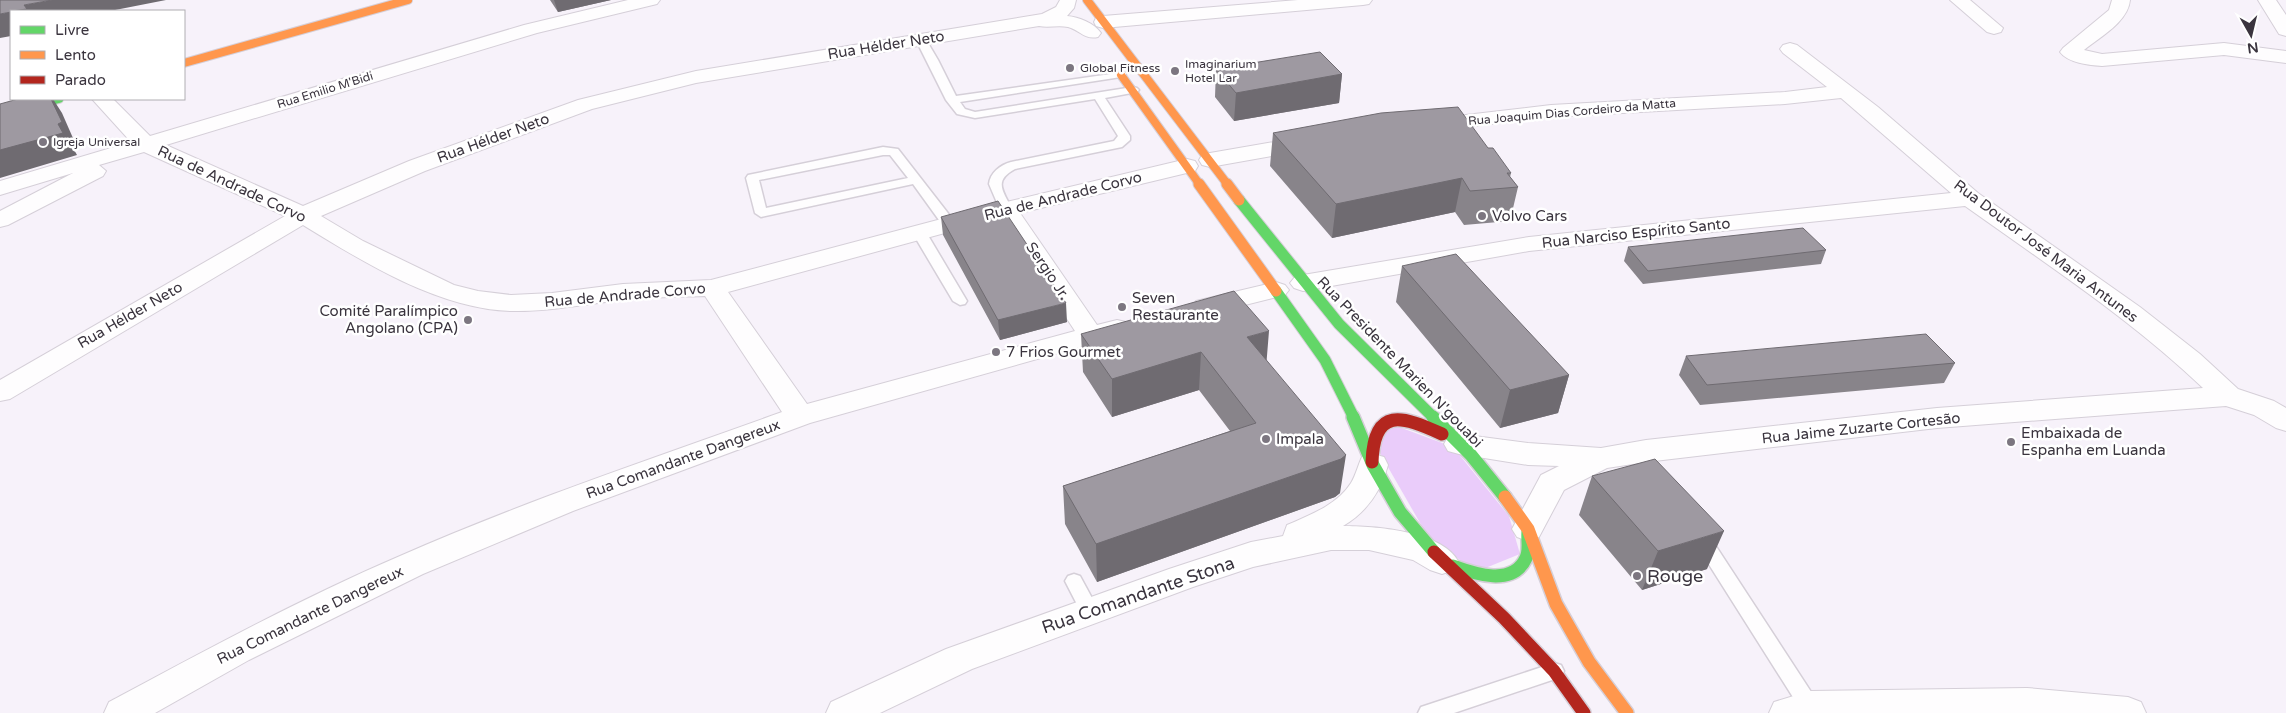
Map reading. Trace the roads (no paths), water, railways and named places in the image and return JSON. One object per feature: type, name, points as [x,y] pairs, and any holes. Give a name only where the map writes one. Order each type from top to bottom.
[{"type":"street","points":[[185,53],[382,0]]},
{"type":"street","points":[[185,64],[408,0]]},
{"type":"street","name":"Rua Emilio M'Bidi","points":[[0,188],[532,29],[652,0]]},
{"type":"street","name":"Rua Presidente Marien N'gouabi","points":[[1068,0],[1098,33],[1198,163],[1276,290],[1325,360],[1352,414],[1373,465],[1400,512],[1442,561],[1504,618],[1554,671],[1584,713]]},
{"type":"street","name":"Rua Hélder Neto","points":[[0,392],[303,215],[426,163],[585,104],[736,69],[1035,21],[1061,13],[1068,0]]},
{"type":"street","name":"Rua Presidente Marien N'gouabi","points":[[1087,0],[1098,33]]},
{"type":"street","points":[[1098,33],[1290,3],[1363,0]]},
{"type":"street","points":[[1959,0],[1994,28]]},
{"type":"street","points":[[2121,0],[2120,9],[2116,14],[2070,52],[2089,59],[2102,60],[2224,49],[2286,57]]},
{"type":"street","points":[[2267,0],[2286,30]]},
{"type":"street","name":"Rua Hélder Neto","points":[[1035,21],[1066,21],[1098,33]]},
{"type":"street","name":"Rua Doutor José Maria Antunes","points":[[1790,49],[1846,91],[1970,198],[2131,313],[2190,360],[2228,396],[2264,408],[2286,420]]},
{"type":"street","name":"Rua Presidente Marien N'gouabi","points":[[1118,71],[1132,90],[1355,341],[1458,443],[1497,486],[1528,529],[1556,604],[1589,662],[1627,713]]},
{"type":"street","name":"Rua Joaquim Dias Cordeiro da Matta","points":[[1410,128],[1551,111],[1785,98],[1846,91]]},
{"type":"street","points":[[0,115],[54,100]]},
{"type":"street","name":"Rua de Andrade Corvo","points":[[103,100],[145,144],[303,215],[354,246],[445,291],[478,299],[511,302],[552,301],[623,292],[712,288],[1006,209],[1198,163]]},
{"type":"street","points":[[1198,163],[1326,140]]},
{"type":"street","points":[[0,220],[145,144]]},
{"type":"street","name":"Rua Narciso Espírito Santo","points":[[1303,283],[1528,244],[1970,198]]},
{"type":"street","name":"Sergio Jr.","points":[[1006,209],[1090,334]]},
{"type":"street","points":[[712,288],[800,416]]},
{"type":"street","points":[[1183,312],[1276,290]]},
{"type":"street","name":"Rua Comandante Dangereux","points":[[122,713],[237,650],[412,565],[562,503],[800,416],[1090,334],[1137,323]]},
{"type":"street","name":"Rua Jaime Zuzarte Cortesão","points":[[1528,529],[1552,483],[1600,458],[1651,460],[1937,418],[2228,396]]},
{"type":"street","points":[[1251,555],[1341,514],[1365,488],[1373,465],[1371,438],[1377,427],[1388,419],[1406,420],[1438,432],[1458,443],[1528,454],[1600,458]]},
{"type":"street","points":[[1442,561],[1478,576],[1494,578],[1509,575],[1522,566],[1527,555],[1528,529]]},
{"type":"street","name":"Rua Comandante Stona","points":[[844,713],[959,659],[1091,610],[1251,555],[1331,538],[1369,538],[1422,549],[1442,561]]},
{"type":"street","points":[[1798,710],[2032,708],[2128,713]]},
{"type":"lane","points":[[921,40],[960,112],[975,115],[1132,90]]},
{"type":"lane","points":[[952,100],[1118,71]]},
{"type":"lane","points":[[1006,209],[995,186],[995,177],[1000,171],[1011,166],[1118,144],[1124,140],[1124,136],[1098,96]]},
{"type":"lane","points":[[916,180],[761,213],[752,178],[883,151],[894,152],[916,180],[949,224]]},
{"type":"lane","points":[[919,232],[960,301]]},
{"type":"lane","points":[[1694,526],[1798,710]]},
{"type":"lane","points":[[1076,581],[1091,610]]},
{"type":"lane","points":[[1428,713],[1554,671]]},
{"type":"place","name":"Global Fitness","points":[[1070,68]]},
{"type":"place","name":"Imaginarium Hotel Lar","points":[[1175,71]]},
{"type":"place","name":"Igreja Universal","points":[[43,142]]},
{"type":"place","name":"Volvo Cars","points":[[1482,216]]},
{"type":"place","name":"Seven Restaurante","points":[[1122,307]]},
{"type":"place","name":"Comité Paralímpico Angolano (CPA)","points":[[468,320]]},
{"type":"place","name":"7 Frios Gourmet","points":[[996,352]]},
{"type":"place","name":"Impala","points":[[1266,439]]},
{"type":"place","name":"Embaixada de Espanha em Luanda","points":[[2011,442]]},
{"type":"place","name":"Rouge","points":[[1637,576]]}]
